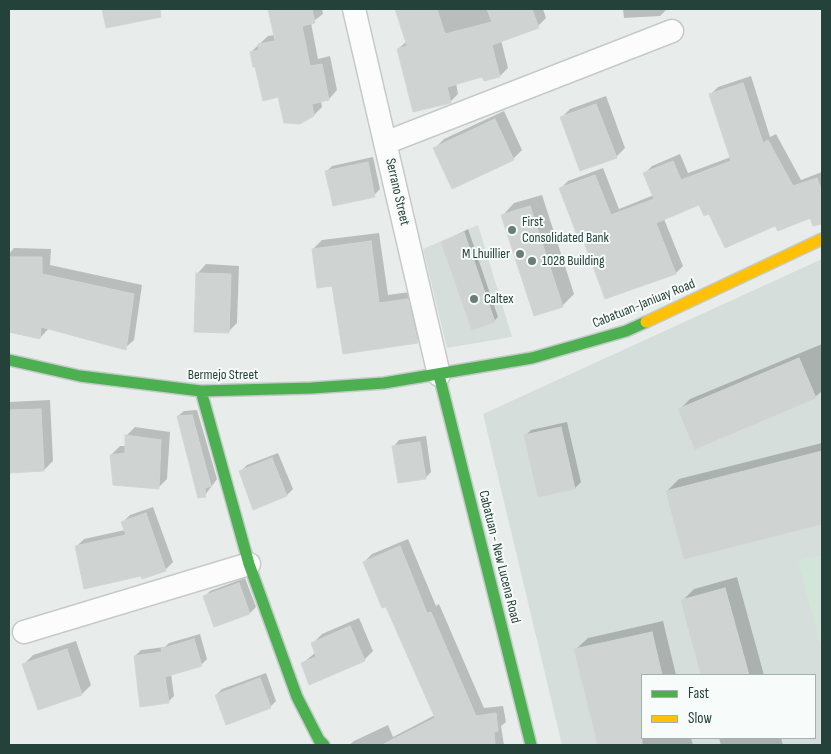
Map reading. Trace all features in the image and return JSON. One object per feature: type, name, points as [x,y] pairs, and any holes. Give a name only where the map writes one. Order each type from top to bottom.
[{"type":"main road","name":"Cabatuan-Janiuay Road","points":[[439,375],[532,358],[626,331],[822,239]]},
{"type":"main road","name":"Bermejo Street","points":[[9,360],[80,376],[201,392],[384,383],[439,375]]},
{"type":"main road","name":"Cabatuan - New Lucena Road","points":[[439,375],[531,745]]},
{"type":"main road","points":[[201,392],[249,564],[297,697],[319,740],[324,745]]},
{"type":"street","name":"Serrano Street","points":[[354,9],[439,375]]},
{"type":"street","points":[[385,143],[672,31]]},
{"type":"street","points":[[24,632],[249,564]]},
{"type":"shaded area","points":[[478,225],[512,337],[447,348],[423,249]]},
{"type":"shaded area","points":[[822,259],[822,745],[562,745],[483,414]]},
{"type":"green space","points":[[822,555],[822,651],[798,561]]},
{"type":"building","points":[[102,9],[160,9],[161,17],[106,28]]},
{"type":"building","points":[[268,9],[312,9],[315,23],[302,26],[310,66],[322,64],[329,100],[312,104],[314,116],[300,124],[284,123],[278,97],[263,101],[255,67],[253,67],[250,52],[259,50],[258,44],[275,41]]},
{"type":"building","points":[[395,9],[437,9],[445,34],[492,22],[487,9],[532,9],[539,28],[492,45],[500,77],[484,81],[482,77],[447,87],[451,103],[413,112],[397,49],[407,46]]},
{"type":"building","points":[[743,83],[763,143],[768,140],[793,186],[817,178],[822,192],[822,224],[813,226],[810,218],[778,231],[775,226],[725,248],[709,214],[704,216],[699,205],[656,223],[676,274],[605,299],[584,242],[580,243],[559,188],[595,175],[611,215],[654,199],[643,173],[673,161],[681,180],[731,161],[709,94]]},
{"type":"building","points":[[596,104],[617,158],[580,171],[560,117]]},
{"type":"building","points":[[495,119],[514,160],[452,189],[433,148]]},
{"type":"building","points":[[368,162],[375,197],[333,206],[325,171]]},
{"type":"building","name":"1028 Building","points":[[530,206],[563,307],[534,316],[501,215]]},
{"type":"building","name":"Caltex","points":[[464,232],[495,322],[472,330],[441,242]]},
{"type":"building","points":[[371,241],[379,303],[408,299],[418,343],[343,354],[332,286],[317,288],[312,249]]},
{"type":"building","points":[[9,257],[42,257],[42,274],[134,294],[126,350],[41,327],[40,339],[9,332]]},
{"type":"building","points":[[196,273],[231,274],[229,333],[194,332]]},
{"type":"building","points":[[799,358],[816,398],[695,449],[678,409]]},
{"type":"building","points":[[41,409],[44,471],[9,473],[9,410]]},
{"type":"building","points":[[192,415],[211,486],[205,488],[206,497],[198,498],[177,416]]},
{"type":"building","points":[[561,427],[575,489],[538,497],[524,435]]},
{"type":"building","points":[[125,435],[161,440],[159,489],[113,485],[110,455],[125,453]]},
{"type":"building","points":[[420,442],[426,479],[398,483],[392,446]]},
{"type":"building","points":[[822,451],[822,524],[684,559],[666,491]]},
{"type":"building","points":[[272,458],[287,496],[253,510],[239,471]]},
{"type":"building","points":[[146,513],[166,571],[142,579],[141,576],[84,589],[75,546],[126,535],[121,522]]},
{"type":"building","points":[[400,546],[427,613],[431,612],[476,716],[496,713],[498,731],[494,732],[495,745],[382,745],[435,718],[386,607],[382,608],[363,562]]},
{"type":"building","points":[[239,583],[250,614],[214,627],[203,596]]},
{"type":"building","points":[[725,588],[749,674],[701,674],[681,600]]},
{"type":"building","points":[[350,626],[365,661],[309,685],[301,663],[316,657],[311,643]]},
{"type":"building","points":[[652,632],[662,674],[641,674],[642,745],[598,745],[574,649]]},
{"type":"building","points":[[194,639],[202,666],[165,677],[169,703],[140,707],[134,656],[162,652],[161,649]]},
{"type":"building","points":[[67,649],[82,695],[38,710],[22,664]]},
{"type":"building","points":[[260,678],[271,708],[226,725],[215,695]]},
{"type":"traffic: fast","points":[[9,360],[80,376],[201,391],[312,388],[384,383],[532,358],[626,331],[646,322]]},
{"type":"traffic: fast","points":[[439,375],[531,745]]},
{"type":"traffic: fast","points":[[201,391],[249,564],[297,697],[319,740],[324,745]]},
{"type":"traffic: slow","points":[[646,322],[822,239]]},
{"type":"place","name":"First Consolidated Bank","points":[[512,230]]},
{"type":"place","name":"M Lhuillier","points":[[520,254]]},
{"type":"place","name":"1028 Building","points":[[532,261]]},
{"type":"place","name":"Caltex","points":[[474,299]]}]
